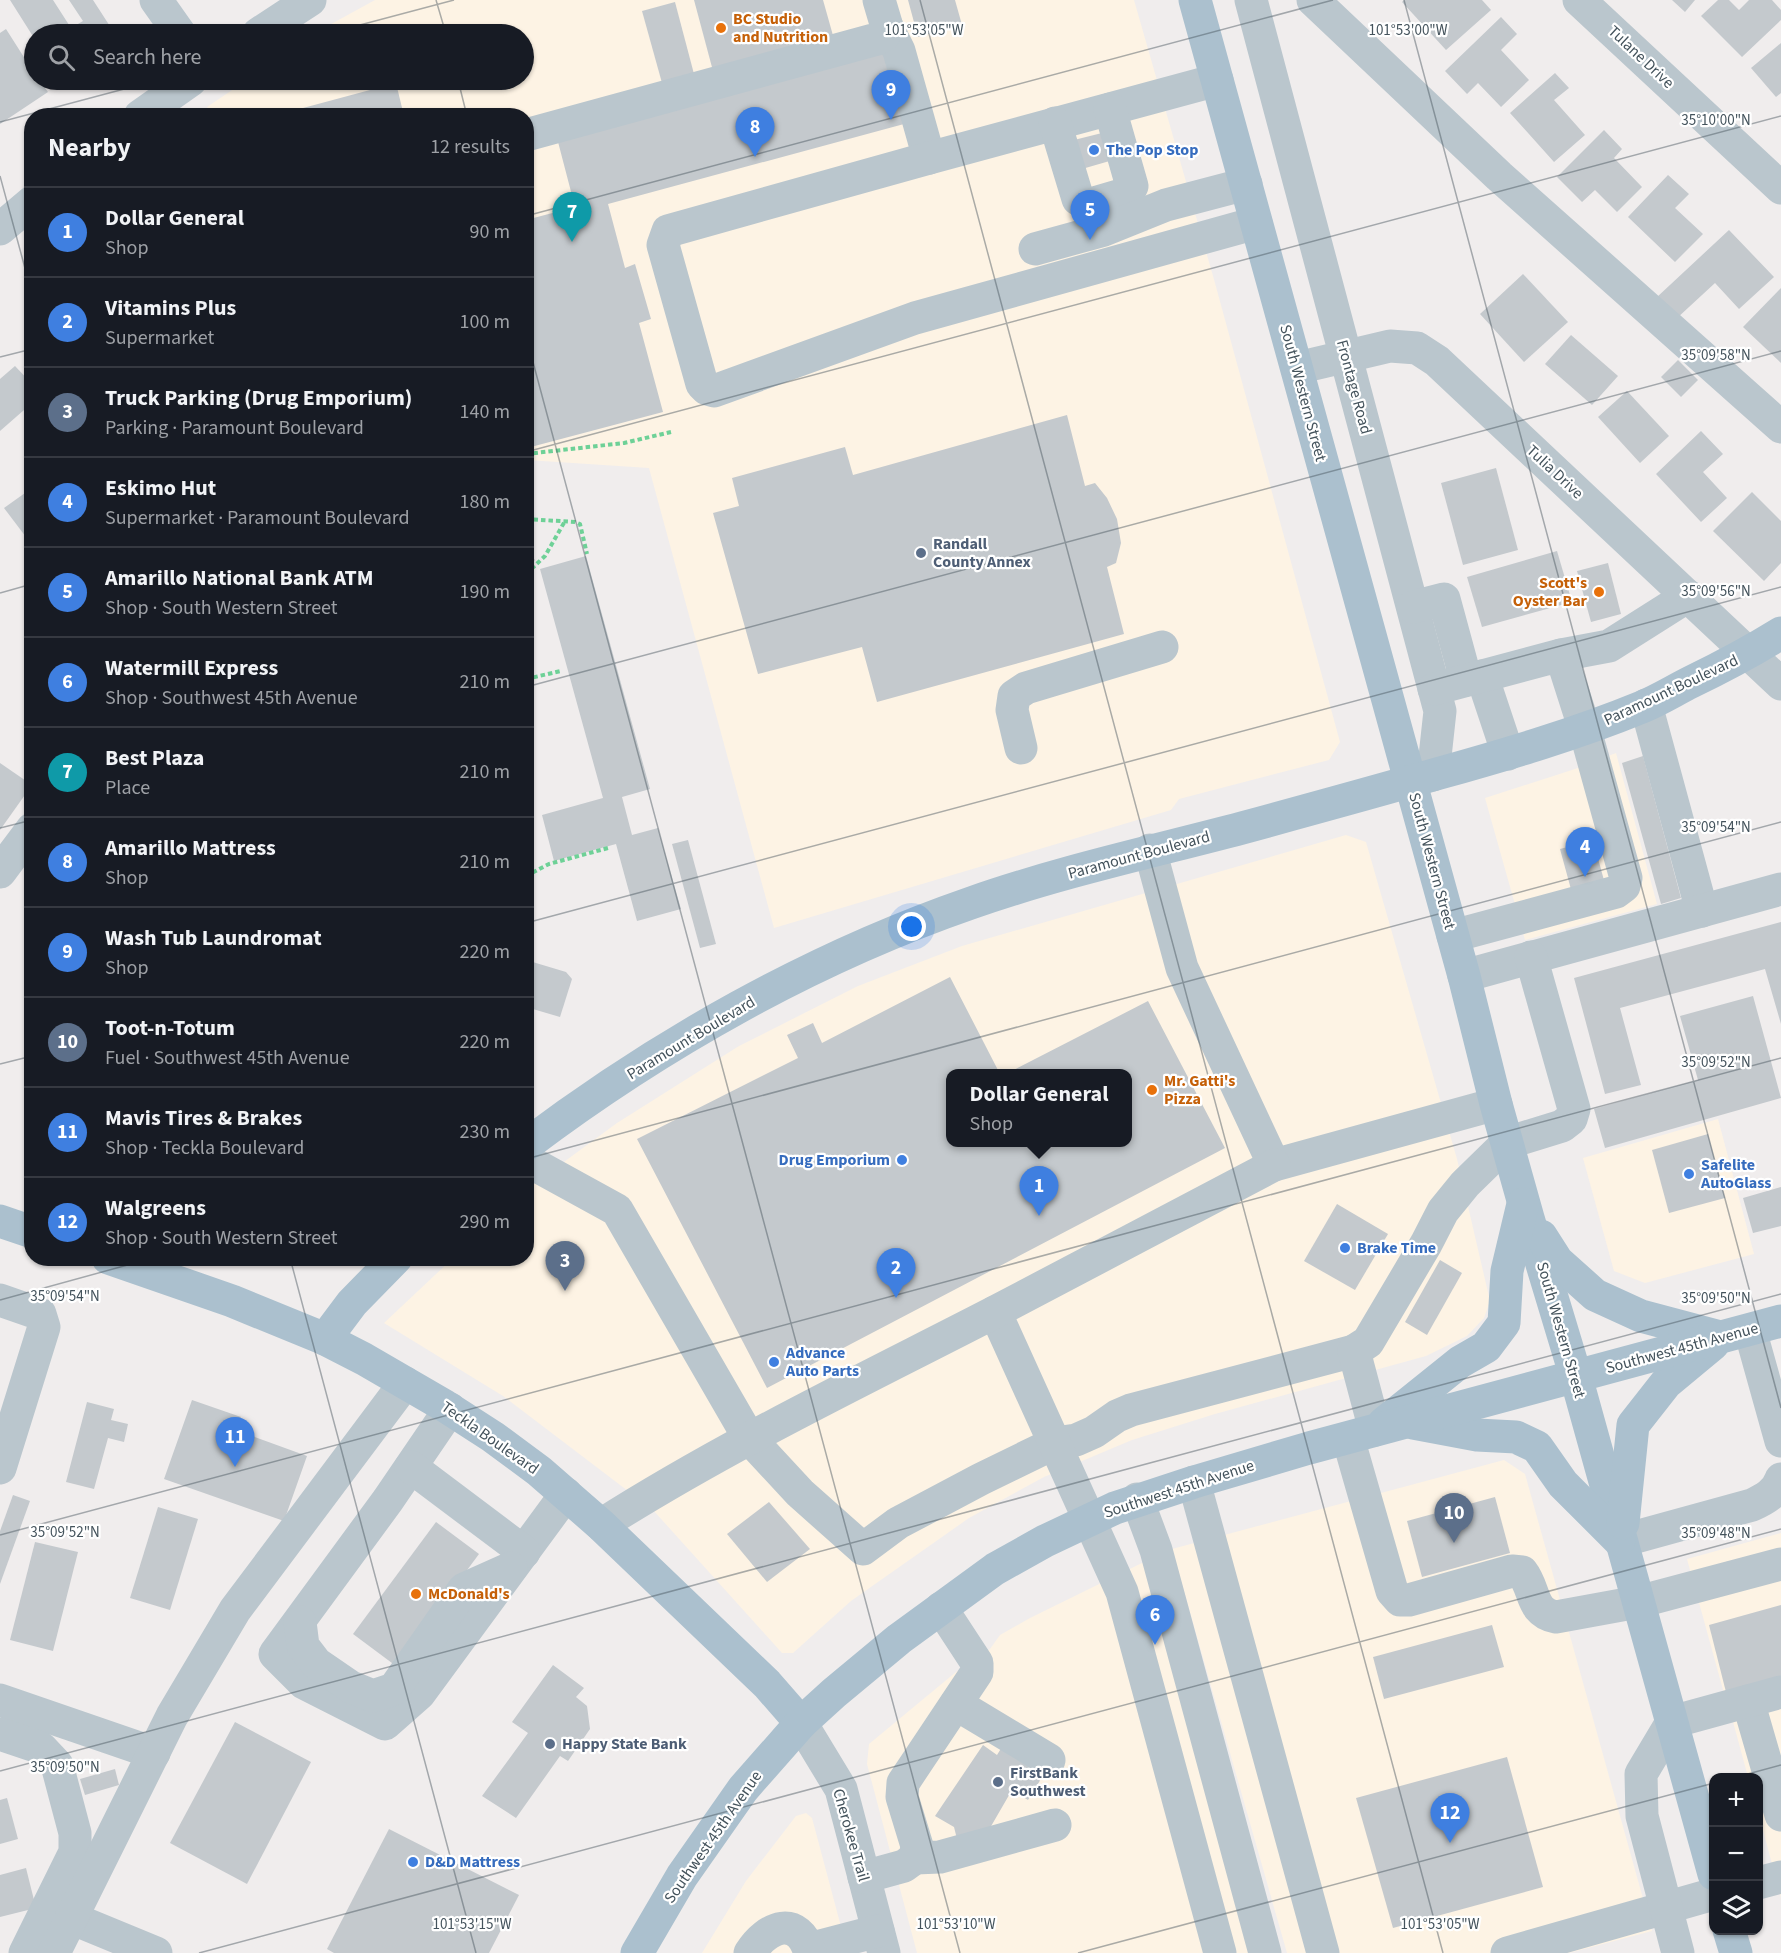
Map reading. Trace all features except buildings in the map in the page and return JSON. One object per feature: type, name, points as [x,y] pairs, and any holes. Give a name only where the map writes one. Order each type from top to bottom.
[{"type":"main road","name":"South Western Street","points":[[1195,0],[1297,368],[1422,778],[1453,936],[1496,1104],[1576,1377],[1709,1859]]},
{"type":"main road","name":"Paramount Boulevard","points":[[534,1139],[584,1103],[669,1048],[757,998],[822,965],[905,928],[972,903],[1150,850],[1239,829],[1508,754],[1585,730],[1646,705],[1748,653],[1781,633]]},
{"type":"main road","points":[[1526,1210],[1557,1261],[1595,1294],[1641,1316],[1751,1330]]},
{"type":"main road","points":[[1361,1434],[1460,1362],[1486,1347],[1504,1323],[1507,1271],[1526,1210]]},
{"type":"main road","points":[[0,1222],[24,1230]]},
{"type":"main road","name":"Teckla Boulevard","points":[[131,1266],[232,1301],[325,1339],[450,1409],[493,1437],[539,1472],[601,1525],[767,1684],[801,1724]]},
{"type":"main road","points":[[325,1339],[352,1303],[388,1266]]},
{"type":"main road","points":[[1621,1541],[1633,1425],[1666,1383],[1751,1330]]},
{"type":"main road","name":"Southwest 45th Avenue","points":[[637,1953],[682,1876],[742,1789],[801,1724],[899,1639],[995,1569],[1045,1541],[1090,1518],[1137,1499],[1361,1434],[1751,1330]]},
{"type":"main road","points":[[1406,1422],[1478,1436],[1516,1437],[1537,1447],[1563,1484],[1621,1541]]},
{"type":"main road","points":[[1731,1935],[1736,1953]]},
{"type":"street","points":[[156,0],[173,24]]},
{"type":"street","points":[[273,24],[309,0]]},
{"type":"street","name":"Frontage Road","points":[[1251,0],[1440,711],[1422,778]]},
{"type":"street","points":[[1313,0],[1498,176],[1781,427]]},
{"type":"street","name":"Tulane Drive","points":[[1579,0],[1781,188]]},
{"type":"street","points":[[534,133],[877,39],[884,35],[883,13]]},
{"type":"street","points":[[883,13],[899,51],[929,158]]},
{"type":"street","points":[[1217,80],[668,231],[663,245],[702,384],[714,391],[915,318],[1256,223]]},
{"type":"street","points":[[1110,109],[1132,186],[1149,200],[1166,205]]},
{"type":"street","points":[[1055,123],[1078,199],[1087,205],[1128,193],[1132,186]]},
{"type":"street","points":[[1035,249],[1104,230],[1166,205],[1246,184]]},
{"type":"street","points":[[0,229],[24,209]]},
{"type":"street","name":"Tulia Drive","points":[[1297,368],[1390,346],[1417,348],[1437,361],[1781,684]]},
{"type":"street","points":[[1434,689],[1561,655],[1609,646],[1688,596]]},
{"type":"street","points":[[1413,607],[1444,599],[1474,678],[1508,754]]},
{"type":"street","points":[[1021,748],[1012,710],[1014,696],[1026,688],[1162,647]]},
{"type":"street","points":[[1453,936],[1616,892],[1624,886],[1626,878],[1585,730],[1561,655]]},
{"type":"street","points":[[1646,705],[1702,911]]},
{"type":"street","points":[[0,872],[24,840]]},
{"type":"street","points":[[1150,850],[1182,968],[1274,1165]]},
{"type":"street","points":[[1464,976],[1781,889]]},
{"type":"street","points":[[534,1164],[617,1210],[749,1438],[800,1493],[863,1549],[898,1523],[1055,1443],[1076,1440],[1094,1432],[1117,1416],[1131,1410],[1354,1351],[1368,1342],[1443,1211],[1465,1184],[1507,1143],[1562,1126],[1571,1119],[1574,1109],[1532,957]]},
{"type":"street","points":[[601,1525],[650,1493],[749,1438],[1274,1165],[1496,1104]]},
{"type":"street","points":[[0,1300],[40,1314],[44,1327],[0,1468]]},
{"type":"street","points":[[994,1312],[1122,1592],[1220,1953]]},
{"type":"street","points":[[1751,1330],[1781,1441]]},
{"type":"street","points":[[1354,1351],[1361,1434],[1392,1592],[1400,1600],[1409,1600],[1512,1571],[1522,1572],[1537,1606],[1545,1615],[1556,1617],[1638,1602],[1781,1564]]},
{"type":"street","points":[[54,1953],[172,1716],[235,1610],[405,1383]]},
{"type":"street","points":[[450,1409],[411,1467],[275,1654],[304,1683],[385,1724],[419,1694],[566,1494]]},
{"type":"street","points":[[411,1467],[518,1560]]},
{"type":"street","points":[[1621,1541],[1752,1505],[1767,1498],[1781,1479]]},
{"type":"street","points":[[1194,1482],[1323,1953]]},
{"type":"street","points":[[1137,1499],[1156,1550],[1265,1953]]},
{"type":"street","points":[[916,1852],[902,1797],[903,1783],[977,1672],[977,1663],[941,1608]]},
{"type":"street","points":[[1678,1953],[1642,1816],[1641,1774],[1672,1722],[1781,1692]]},
{"type":"street","points":[[0,1700],[154,1753]]},
{"type":"street","points":[[1748,1701],[1781,1815]]},
{"type":"street","points":[[956,1704],[1049,1760]]},
{"type":"street","name":"Cherokee Trail","points":[[801,1724],[841,1789],[881,1942]]},
{"type":"street","points":[[0,1734],[41,1748],[57,1765],[75,1833],[75,1852],[25,1953]]},
{"type":"street","points":[[916,1852],[940,1857],[1053,1817]]},
{"type":"street","points":[[864,1877],[904,1866],[916,1852]]},
{"type":"street","points":[[1763,1881],[1781,1877]]},
{"type":"street","points":[[1507,1953],[1709,1895]]},
{"type":"street","points":[[72,1918],[156,1953]]},
{"type":"street","points":[[750,1953],[757,1941],[772,1930],[786,1927],[801,1934],[809,1951],[881,1942]]},
{"type":"path","points":[[534,453],[624,443],[671,432]]},
{"type":"path","points":[[534,519],[580,524],[587,554]]},
{"type":"path","points":[[534,566],[545,556],[565,521]]},
{"type":"path","points":[[534,677],[561,671]]},
{"type":"path","points":[[534,872],[549,864],[608,848]]},
{"type":"shaded area","points":[[375,0],[868,0],[875,28],[534,122],[534,108],[207,107],[232,90],[534,90],[534,24],[331,24]]},
{"type":"shaded area","points":[[894,0],[1134,0],[1215,283],[1340,742],[1329,760],[1179,799],[1171,810],[774,928],[649,468],[534,460],[534,145],[906,41]]},
{"type":"shaded area","points":[[1616,753],[1657,904],[1525,940],[1485,798],[1575,769]]},
{"type":"shaded area","points":[[1346,835],[1366,842],[1457,1159],[1490,1301],[1484,1318],[1467,1336],[1426,1356],[1215,1414],[1132,1440],[1044,1477],[969,1518],[851,1601],[793,1653],[782,1653],[653,1510],[503,1396],[384,1323],[445,1266],[534,1266],[534,1184],[617,1123],[739,1046],[858,986],[962,946]]},
{"type":"shaded area","points":[[1718,1119],[1754,1254],[1645,1283],[1614,1271],[1583,1158]]},
{"type":"shaded area","points":[[1504,1460],[1525,1474],[1652,1931],[1569,1953],[1287,1953],[1172,1549]]},
{"type":"shaded area","points":[[1781,1533],[1781,1682],[1725,1697],[1687,1559]]},
{"type":"shaded area","points":[[1146,1561],[1255,1953],[917,1953],[867,1764],[869,1744],[956,1672],[990,1649],[1000,1635]]},
{"type":"shaded area","points":[[1781,1705],[1781,1898],[1763,1830],[1763,1773],[1747,1773],[1732,1718]]},
{"type":"shaded area","points":[[806,1813],[812,1818],[848,1953],[702,1953],[746,1881],[796,1816]]},
{"type":"place","name":"BC Studio and Nutrition","points":[[721,28]]},
{"type":"place","name":"Wash Tub Laundromat","points":[[891,120]]},
{"type":"place","name":"The Pop Stop","points":[[1094,150]]},
{"type":"place","name":"Amarillo Mattress","points":[[755,157]]},
{"type":"place","name":"Amarillo National Bank ATM","points":[[1090,240]]},
{"type":"place","name":"Best Plaza","points":[[572,242]]},
{"type":"place","name":"Randall County Annex","points":[[921,553]]},
{"type":"place","name":"Scott's Oyster Bar","points":[[1599,592]]},
{"type":"place","name":"Eskimo Hut","points":[[1585,877]]},
{"type":"place","name":"Mr. Gatti's Pizza","points":[[1152,1090]]},
{"type":"place","name":"Drug Emporium","points":[[902,1160]]},
{"type":"place","name":"Safelite AutoGlass","points":[[1689,1174]]},
{"type":"place","name":"Dollar General","points":[[1039,1216]]},
{"type":"place","name":"Brake Time","points":[[1345,1248]]},
{"type":"place","name":"Truck Parking (Drug Emporium)","points":[[565,1291]]},
{"type":"place","name":"Vitamins Plus","points":[[896,1298]]},
{"type":"place","name":"Advance Auto Parts","points":[[774,1362]]},
{"type":"place","name":"Mavis Tires & Brakes","points":[[235,1467]]},
{"type":"place","name":"Toot-n-Totum","points":[[1454,1543]]},
{"type":"place","name":"McDonald's","points":[[416,1594]]},
{"type":"place","name":"Watermill Express","points":[[1155,1645]]},
{"type":"place","name":"Happy State Bank","points":[[550,1744]]},
{"type":"place","name":"FirstBank Southwest","points":[[998,1782]]},
{"type":"place","name":"Walgreens","points":[[1450,1843]]},
{"type":"place","name":"D&D Mattress","points":[[413,1862]]}]
